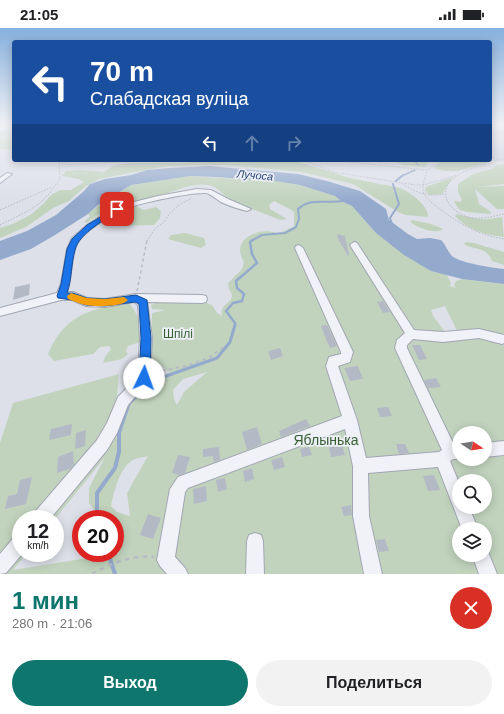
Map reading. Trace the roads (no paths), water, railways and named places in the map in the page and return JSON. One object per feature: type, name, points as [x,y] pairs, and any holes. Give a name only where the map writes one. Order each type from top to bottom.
[{"type":"street","points":[[0,181],[9,174]]},
{"type":"street","points":[[61,296],[66,284],[71,249],[75,240],[90,227],[117,209],[180,192],[206,191],[225,201],[246,209]]},
{"type":"street","points":[[354,245],[411,334]]},
{"type":"street","points":[[300,248],[347,352],[346,358],[333,361],[332,366],[350,420],[360,466],[361,516],[373,574]]},
{"type":"street","points":[[0,312],[61,296],[73,296],[86,302],[105,303],[136,298],[202,299]]},
{"type":"street","points":[[48,510],[102,445],[112,428],[123,401],[144,378],[146,338],[143,303],[136,298]]},
{"type":"street","points":[[454,474],[450,454],[401,348],[401,343],[411,334],[443,337],[480,333],[491,334],[502,339]]},
{"type":"street","points":[[178,574],[166,560],[178,489],[183,482],[350,420]]},
{"type":"street","points":[[492,449],[504,448]]},
{"type":"street","points":[[360,466],[450,454]]},
{"type":"street","points":[[255,541],[255,574]]},
{"type":"street","points":[[0,567],[12,553]]},
{"type":"street","points":[[484,562],[488,574]]},
{"type":"water","name":"Лучоса","points":[[209,166],[298,174],[360,191],[386,209],[389,220],[417,239],[430,238],[441,240],[452,256],[456,259],[477,265],[504,269],[504,284],[462,279],[431,271],[404,255],[376,233],[352,206],[341,201],[335,196],[300,185],[275,181],[216,177],[190,176],[131,185],[98,205],[88,214],[31,249],[0,260],[0,241],[27,231],[56,215],[90,184],[105,179],[131,175],[147,170]]},
{"type":"waterway","points":[[402,176],[415,170]]},
{"type":"waterway","points":[[396,181],[403,175]]},
{"type":"waterway","points":[[392,224],[390,218],[399,204],[393,184]]},
{"type":"waterway","points":[[251,241],[262,235],[285,233],[296,227],[299,219],[298,209],[303,205],[314,202],[343,201]]},
{"type":"waterway","points":[[235,325],[226,311],[233,303],[242,301],[244,294],[237,288],[236,281],[257,263],[252,254],[250,242],[253,240]]},
{"type":"waterway","points":[[119,434],[129,404],[152,381],[217,358],[230,342],[235,325]]},
{"type":"waterway","points":[[97,510],[97,493],[115,468],[119,452],[119,434]]},
{"type":"waterway","points":[[111,562],[115,574]]},
{"type":"park label","name":"Шпілі","points":[[178,334]]},
{"type":"park label","name":"Яблынька","points":[[326,440]]}]
